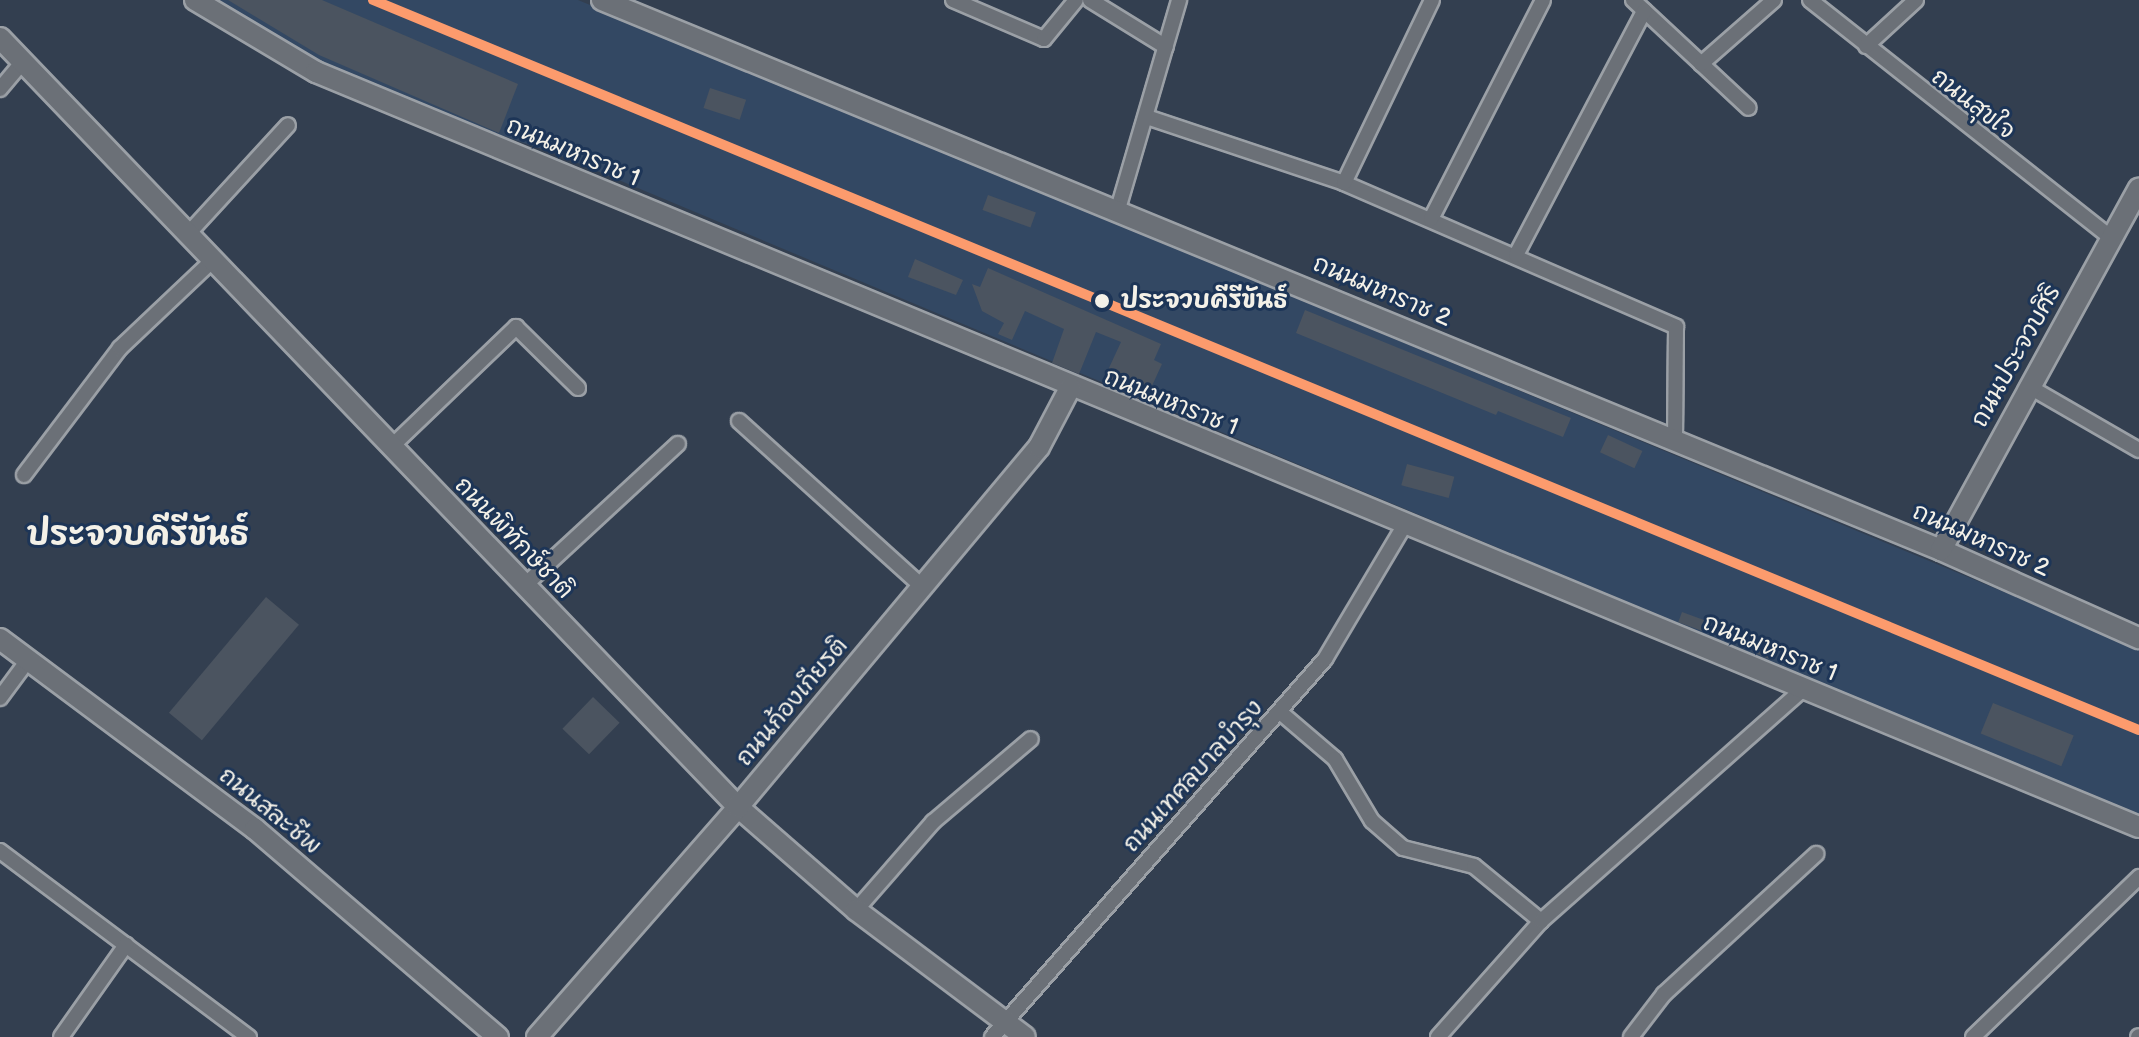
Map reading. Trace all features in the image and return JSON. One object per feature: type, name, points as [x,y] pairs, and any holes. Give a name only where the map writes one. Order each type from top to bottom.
[{"type":"street","name":"ถนนมหาราช 1","points":[[195,0],[316,72],[1070,388],[2139,827]]},
{"type":"street","name":"ถนนมหาราช 2","points":[[602,0],[1118,209],[1941,550],[2139,638]]},
{"type":"street","points":[[953,0],[1044,39],[1076,0]]},
{"type":"street","points":[[1090,0],[1166,47]]},
{"type":"street","points":[[1118,209],[1179,0]]},
{"type":"street","points":[[1344,183],[1432,0]]},
{"type":"street","points":[[1431,219],[1543,0]]},
{"type":"street","points":[[1633,0],[1749,108]]},
{"type":"street","points":[[1701,64],[1774,0]]},
{"type":"street","name":"ถนนสุขใจ","points":[[1810,0],[2111,238]]},
{"type":"street","points":[[1866,46],[1916,0]]},
{"type":"street","points":[[1516,255],[1644,11]]},
{"type":"street","name":"ถนนพิทักษ์ชาติ","points":[[0,38],[390,448],[738,807],[998,1030],[1025,1037]]},
{"type":"street","points":[[0,89],[23,62]]},
{"type":"street","points":[[1147,117],[1344,183],[1676,327],[1675,441]]},
{"type":"street","points":[[187,235],[288,125]]},
{"type":"street","name":"ถนนประจวบศิริ","points":[[1941,550],[2028,386],[2139,189]]},
{"type":"street","points":[[24,475],[120,348],[212,261]]},
{"type":"street","points":[[390,448],[516,327],[578,388]]},
{"type":"street","points":[[2028,386],[2139,450]]},
{"type":"street","name":"ถนนก้องเกียรติ","points":[[537,1037],[738,807],[1039,447],[1070,388]]},
{"type":"street","points":[[739,421],[923,587]]},
{"type":"street","points":[[525,585],[678,444]]},
{"type":"street","name":"ถนนเทศลบาลบำรุง","points":[[998,1030],[1325,659],[1404,526]]},
{"type":"street","name":"ถนนสละชีพ","points":[[0,639],[255,829],[498,1037]]},
{"type":"street","points":[[0,698],[28,660]]},
{"type":"street","points":[[1438,1037],[1541,921],[1803,689]]},
{"type":"street","points":[[1280,712],[1335,759],[1372,821],[1403,848],[1474,866],[1541,921]]},
{"type":"street","points":[[856,910],[933,822],[1031,739]]},
{"type":"street","points":[[0,851],[249,1037]]},
{"type":"street","points":[[1631,1037],[1664,994],[1816,854]]},
{"type":"street","points":[[1973,1037],[2139,877]]},
{"type":"street","points":[[61,1037],[126,945]]},
{"type":"shaded area","points":[[216,0],[578,0],[2139,648],[2139,816],[554,153],[458,121],[320,63]]},
{"type":"building","points":[[228,0],[322,0],[518,84],[499,133],[319,55]]},
{"type":"building","points":[[710,88],[746,100],[740,120],[704,108]]},
{"type":"building","points":[[988,195],[1036,212],[1030,227],[983,210]]},
{"type":"building","points":[[915,259],[963,280],[956,295],[908,277]]},
{"type":"building","points":[[988,268],[1161,344],[1154,360],[1162,364],[1145,401],[1102,383],[1121,342],[1096,332],[1079,374],[1052,363],[1064,329],[1025,311],[1012,340],[998,334],[1004,323],[982,311],[972,284],[980,287]]},
{"type":"building","points":[[1305,310],[1571,418],[1563,437],[1498,411],[1496,415],[1296,333]]},
{"type":"building","points":[[1608,435],[1642,451],[1634,468],[1600,452]]},
{"type":"building","points":[[1407,464],[1454,477],[1449,498],[1401,485]]},
{"type":"building","points":[[266,597],[299,625],[202,740],[169,713]]},
{"type":"building","points":[[1682,612],[1707,621],[1704,632],[1678,622]]},
{"type":"building","points":[[1757,640],[1777,648],[1773,660],[1752,652]]},
{"type":"building","points":[[593,697],[620,723],[589,754],[562,729]]},
{"type":"building","points":[[1993,703],[2074,736],[2061,766],[1981,734]]},
{"type":"transit line","points":[[373,0],[2139,730]]},
{"type":"place","name":"ประจวบคีรีขันธ์","points":[[1102,301]]},
{"type":"district","name":"ประจวบคีรีขันธ์","points":[[138,536]]}]
